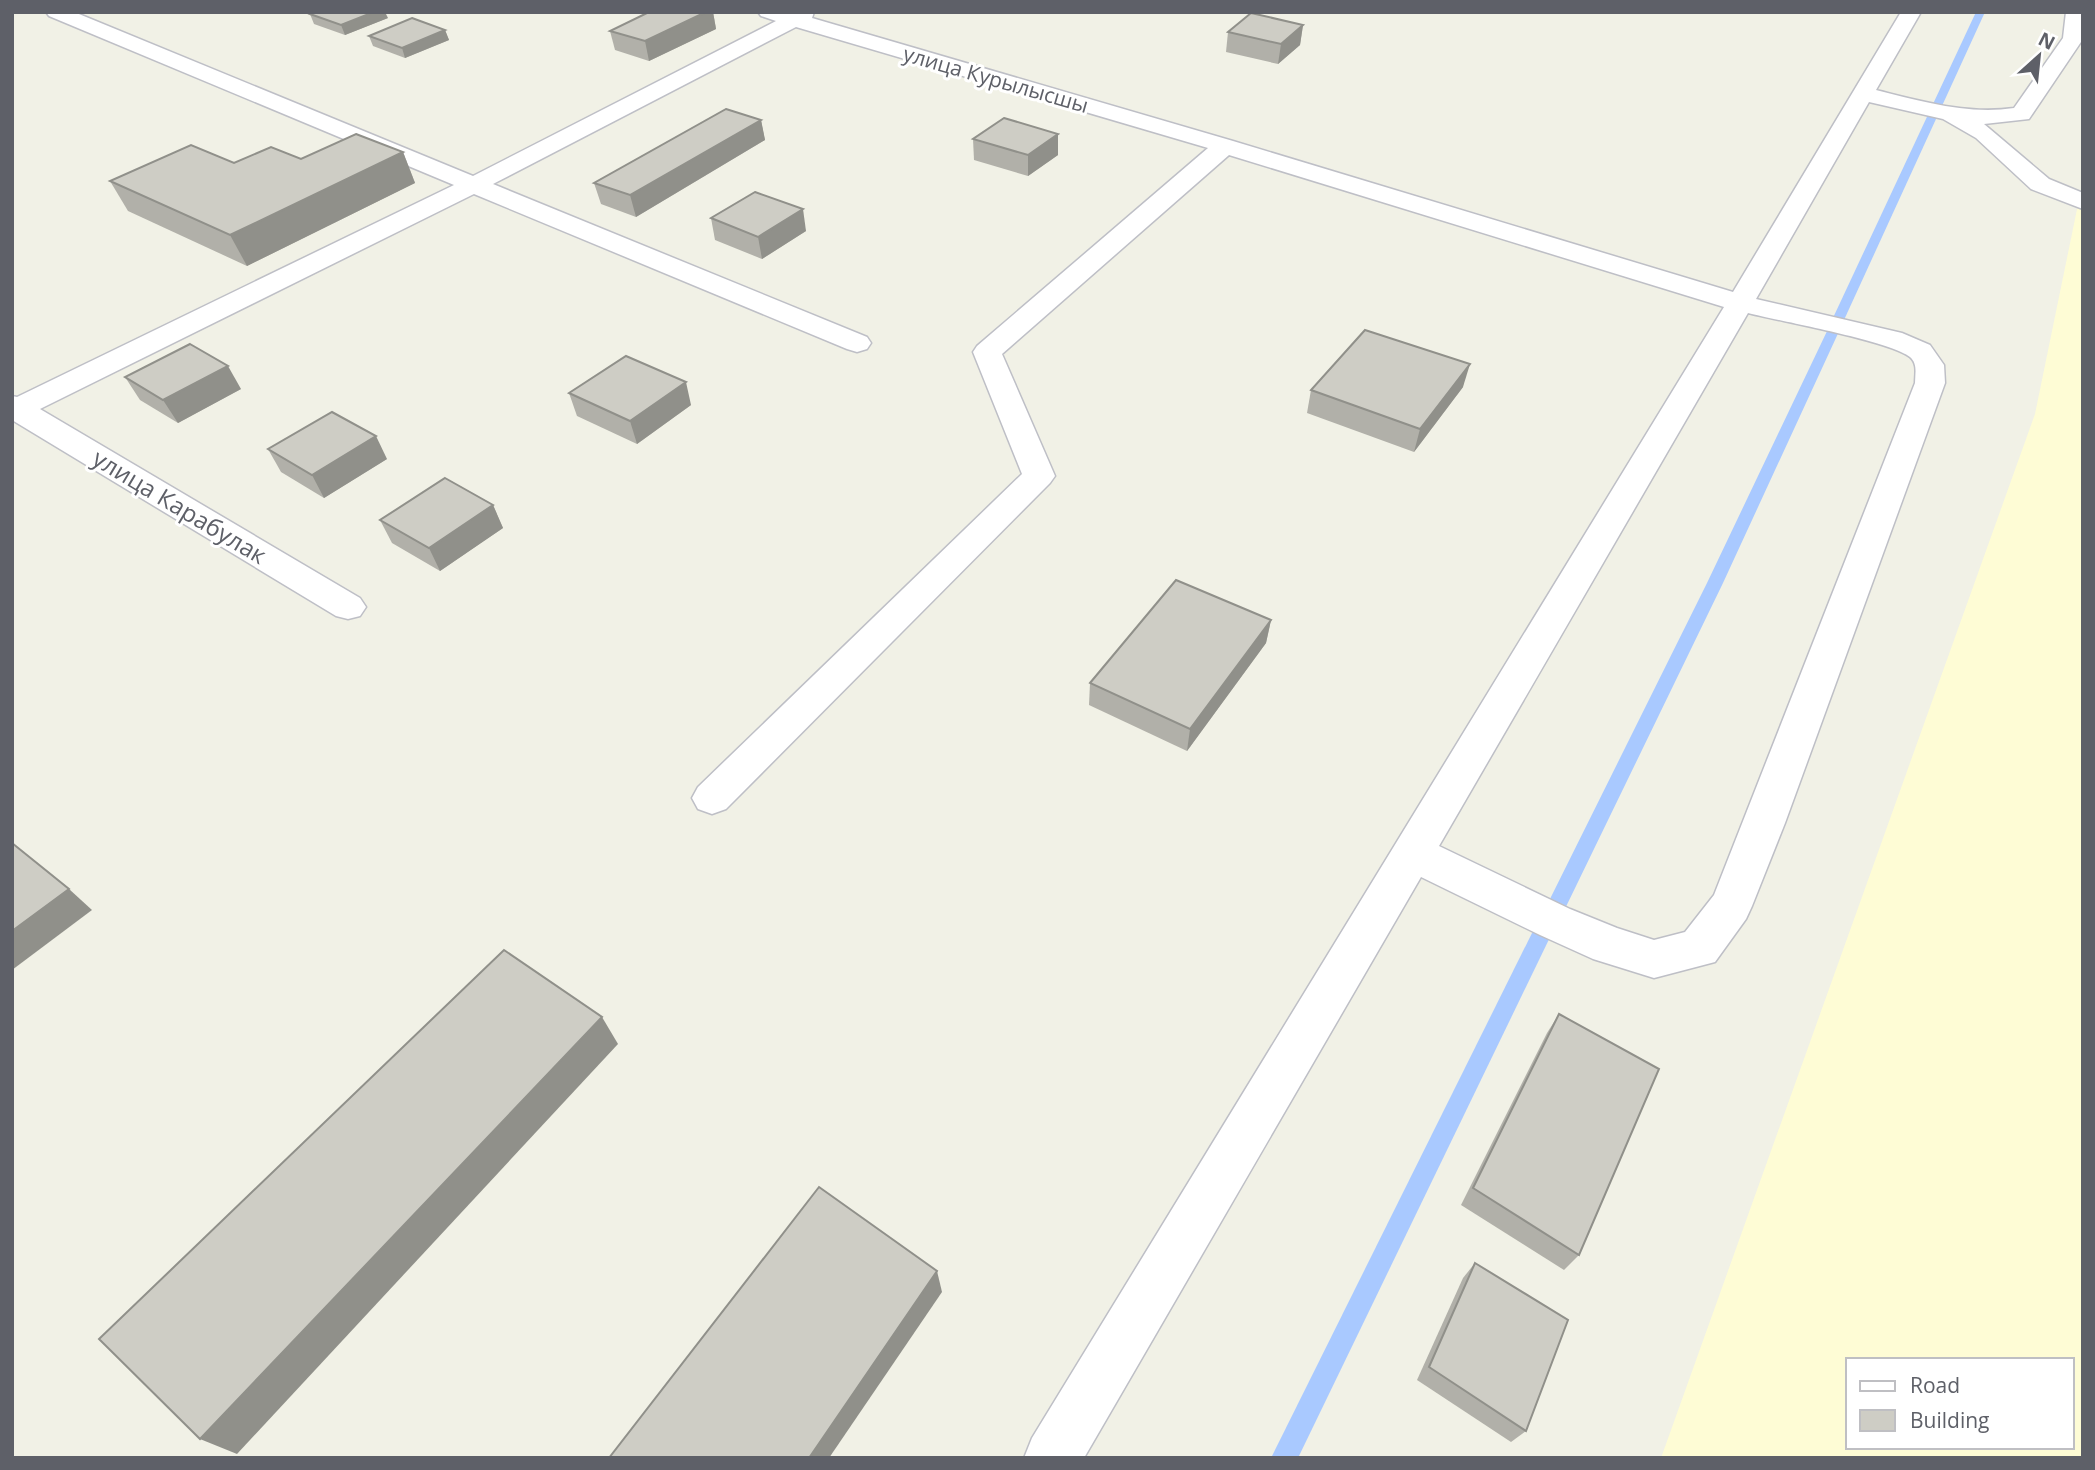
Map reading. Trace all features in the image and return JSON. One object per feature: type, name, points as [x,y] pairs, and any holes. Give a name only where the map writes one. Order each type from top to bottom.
[{"type":"street","points":[[56,12],[857,343]]},
{"type":"street","name":"улица Курылысшы","points":[[768,12],[801,16],[1740,303],[1892,339],[1920,351],[1930,365],[1930,383],[1765,823],[1731,906],[1699,948],[1654,959],[1609,945],[1555,922],[1413,853]]},
{"type":"street","points":[[1052,1458],[1911,12]]},
{"type":"street","points":[[1863,94],[1947,113],[2002,118],[2021,114],[2073,38],[2076,12]]},
{"type":"street","points":[[14,408],[475,184],[801,16]]},
{"type":"street","points":[[1947,113],[1984,133],[2040,184],[2083,202]]},
{"type":"street","points":[[712,798],[1039,476],[987,352],[1225,146]]},
{"type":"street","name":"улица Карабулак","points":[[14,408],[348,607]]},
{"type":"sand","points":[[2083,180],[2083,1458],[1661,1458],[2035,414]]},
{"type":"building","points":[[374,12],[341,25],[310,14]]},
{"type":"building","points":[[649,12],[706,12],[645,41],[610,31]]},
{"type":"building","points":[[1251,13],[1303,25],[1281,44],[1228,32]]},
{"type":"building","points":[[412,18],[445,30],[402,48],[369,36]]},
{"type":"building","points":[[726,109],[761,120],[630,195],[594,183]]},
{"type":"building","points":[[1004,118],[1058,134],[1028,155],[973,139]]},
{"type":"building","points":[[356,134],[403,152],[230,235],[110,181],[191,145],[234,163],[271,147],[301,159]]},
{"type":"building","points":[[755,192],[803,209],[758,237],[711,218]]},
{"type":"building","points":[[1365,330],[1470,364],[1420,429],[1311,390]]},
{"type":"building","points":[[190,344],[228,366],[163,400],[125,377]]},
{"type":"building","points":[[626,356],[686,382],[630,421],[569,393]]},
{"type":"building","points":[[332,412],[376,436],[312,475],[268,449]]},
{"type":"building","points":[[445,478],[493,505],[429,548],[380,520]]},
{"type":"building","points":[[1176,580],[1271,620],[1190,729],[1090,683]]},
{"type":"building","points":[[12,843],[69,889],[12,931]]},
{"type":"building","points":[[504,950],[602,1017],[200,1439],[99,1339]]},
{"type":"building","points":[[1559,1014],[1659,1069],[1579,1255],[1473,1188]]},
{"type":"building","points":[[819,1187],[937,1271],[809,1458],[609,1458]]},
{"type":"building","points":[[1475,1263],[1568,1320],[1526,1431],[1429,1367]]},
{"type":"waterway","points":[[1936,110],[1981,12]]},
{"type":"waterway","points":[[1838,320],[1935,112]]},
{"type":"waterway","points":[[1554,911],[1715,583],[1835,327]]},
{"type":"waterway","points":[[1284,1458],[1544,929]]}]
